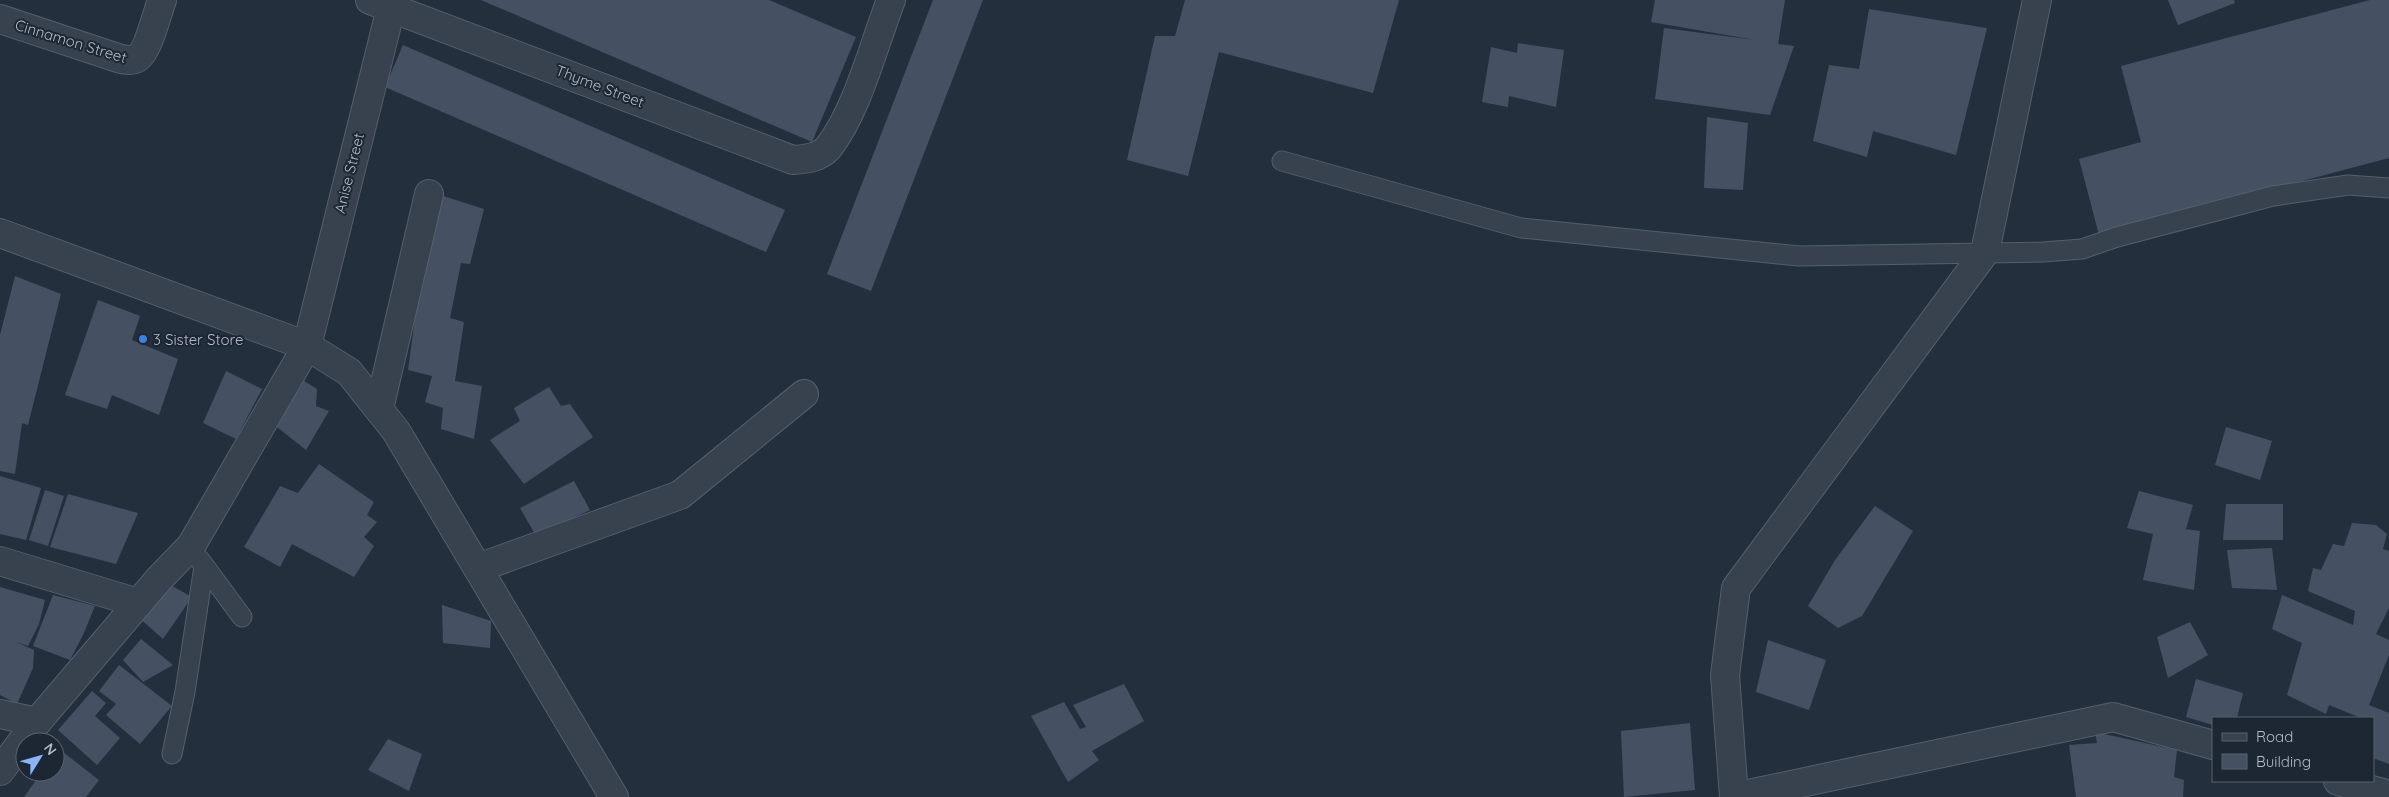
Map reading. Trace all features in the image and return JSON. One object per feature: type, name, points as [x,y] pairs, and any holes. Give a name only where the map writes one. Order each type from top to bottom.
[{"type":"street","name":"Cinnamon Street","points":[[0,19],[131,61],[139,58],[144,50],[162,0]]},
{"type":"street","points":[[2037,0],[1985,252],[1736,588],[1725,675],[1734,797],[2113,717],[2212,745]]},
{"type":"street","name":"Thyme Street","points":[[384,2],[793,160],[810,159],[827,149],[852,107],[883,2]]},
{"type":"street","name":"Anise Street","points":[[0,770],[37,722],[138,603],[197,556],[307,346],[384,2]]},
{"type":"street","points":[[379,408],[430,194]]},
{"type":"street","points":[[0,233],[307,346],[349,372],[396,431],[614,797]]},
{"type":"street","points":[[478,568],[680,495],[804,394]]},
{"type":"street","points":[[0,561],[138,603]]},
{"type":"street","points":[[0,714],[37,722]]},
{"type":"street","points":[[2341,782],[2382,794]]},
{"type":"lane","points":[[1282,161],[1521,228],[1799,256],[2082,250],[2117,237],[2273,196],[2348,185],[2389,188]]},
{"type":"lane","points":[[197,556],[242,617]]},
{"type":"lane","points":[[172,754],[185,692],[197,556]]},
{"type":"building","points":[[481,0],[769,0],[856,37],[812,142]]},
{"type":"building","points":[[933,0],[983,0],[871,291],[827,274]]},
{"type":"building","points":[[1185,0],[1399,0],[1373,93],[1219,52],[1188,176],[1127,160],[1155,36],[1175,36]]},
{"type":"building","points":[[1655,0],[1785,0],[1778,44],[1794,46],[1770,115],[1655,99],[1664,28],[1755,40],[1651,22]]},
{"type":"building","points":[[2168,0],[2234,0],[2235,3],[2178,25]]},
{"type":"building","points":[[2370,0],[2389,0],[2389,158],[2099,235],[2079,159],[2141,142],[2121,66]]},
{"type":"building","points":[[1869,9],[1987,28],[1956,155],[1873,131],[1867,157],[1813,141],[1829,65],[1859,69]]},
{"type":"building","points":[[1518,43],[1564,50],[1556,107],[1509,96],[1508,107],[1482,102],[1491,47],[1517,53]]},
{"type":"building","points":[[403,45],[785,210],[766,252],[385,87]]},
{"type":"building","points":[[1707,117],[1748,123],[1743,190],[1704,188]]},
{"type":"building","points":[[437,194],[484,209],[470,264],[461,263],[450,318],[464,322],[455,381],[482,386],[474,439],[441,429],[443,408],[425,402],[432,376],[408,370],[416,311]]},
{"type":"building","points":[[15,276],[61,294],[28,425],[22,423],[15,474],[0,471],[0,335]]},
{"type":"building","points":[[98,300],[140,316],[132,340],[178,359],[159,415],[112,395],[107,409],[65,395]]},
{"type":"building","points":[[226,371],[262,389],[236,439],[203,423]]},
{"type":"building","points":[[296,376],[317,389],[316,406],[329,411],[306,450],[272,423]]},
{"type":"building","points":[[549,387],[561,406],[570,404],[593,437],[524,484],[490,440],[520,421],[514,408]]},
{"type":"building","points":[[2226,427],[2272,441],[2260,480],[2215,465]]},
{"type":"building","points":[[319,464],[374,502],[367,515],[377,522],[364,537],[374,546],[354,577],[292,544],[280,567],[244,547],[280,486],[298,493]]},
{"type":"building","points":[[0,476],[41,488],[26,540],[0,534]]},
{"type":"building","points":[[574,481],[590,510],[536,536],[520,508]]},
{"type":"building","points":[[45,490],[64,496],[48,546],[29,540]]},
{"type":"building","points":[[2139,491],[2193,505],[2186,529],[2200,531],[2194,590],[2143,580],[2153,534],[2127,528]]},
{"type":"building","points":[[68,494],[138,513],[116,564],[50,547]]},
{"type":"building","points":[[2226,504],[2283,504],[2283,540],[2223,540]]},
{"type":"building","points":[[1875,506],[1913,531],[1862,616],[1838,628],[1808,606],[1835,560]]},
{"type":"building","points":[[2352,523],[2376,525],[2387,534],[2383,549],[2389,551],[2389,608],[2376,634],[2389,640],[2389,655],[2369,705],[2389,713],[2389,764],[2374,758],[2374,717],[2359,717],[2329,705],[2326,714],[2287,695],[2302,643],[2272,629],[2282,595],[2353,625],[2355,611],[2308,591],[2313,568],[2321,570],[2333,544],[2344,546]]},
{"type":"building","points":[[2272,548],[2277,590],[2232,588],[2227,550]]},
{"type":"building","points":[[167,583],[192,597],[163,639],[137,616]]},
{"type":"building","points":[[0,587],[45,600],[39,624],[28,646],[16,642],[34,650],[33,668],[17,704],[0,695]]},
{"type":"building","points":[[53,595],[95,606],[70,660],[33,646]]},
{"type":"building","points":[[442,605],[491,621],[490,648],[443,643]]},
{"type":"building","points":[[2190,622],[2208,655],[2168,678],[2157,637]]},
{"type":"building","points":[[141,639],[173,665],[143,682],[123,660]]},
{"type":"building","points":[[1768,640],[1826,660],[1809,710],[1756,692]]},
{"type":"building","points":[[119,665],[172,706],[140,744],[106,715],[116,704],[99,691]]},
{"type":"building","points":[[2196,679],[2243,693],[2237,717],[2212,717],[2212,725],[2186,717]]},
{"type":"building","points":[[1124,684],[1144,721],[1092,751],[1099,760],[1068,782],[1031,716],[1064,702],[1080,729],[1086,727],[1073,705]]},
{"type":"building","points":[[92,691],[106,703],[95,716],[120,738],[97,765],[65,736],[65,732],[58,730]]},
{"type":"building","points":[[1690,723],[1695,790],[1624,797],[1621,731]]},
{"type":"building","points":[[2095,732],[2177,750],[2174,777],[2184,780],[2183,797],[2076,797],[2069,745],[2097,743]]},
{"type":"building","points":[[388,739],[422,754],[409,791],[368,770]]},
{"type":"building","points":[[65,754],[99,780],[86,797],[24,797],[35,782],[65,782]]},
{"type":"place","name":"3 Sister Store","points":[[143,339]]}]
